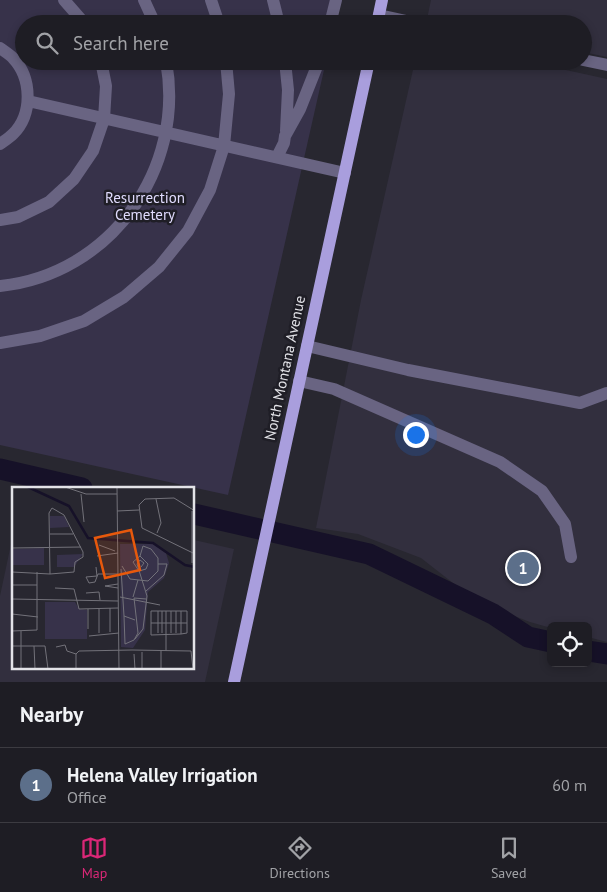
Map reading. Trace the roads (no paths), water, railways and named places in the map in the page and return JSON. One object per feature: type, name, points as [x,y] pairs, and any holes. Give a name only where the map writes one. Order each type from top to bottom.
[{"type":"main road","points":[[379,15],[382,0]]},
{"type":"main road","name":"North Montana Avenue","points":[[234,682],[367,70]]},
{"type":"lane","points":[[64,0],[76,15]]},
{"type":"lane","points":[[144,0],[152,15]]},
{"type":"lane","points":[[211,0],[216,15]]},
{"type":"lane","points":[[273,0],[277,15]]},
{"type":"lane","points":[[332,15],[336,0]]},
{"type":"lane","points":[[0,48],[15,62]]},
{"type":"lane","points":[[592,62],[607,65]]},
{"type":"lane","points":[[0,144],[14,134],[23,119],[28,101],[27,86],[21,70]]},
{"type":"lane","points":[[0,220],[18,217],[49,202],[74,179],[93,151],[104,119],[106,86],[103,70]]},
{"type":"lane","points":[[0,286],[33,279],[56,271],[78,260],[115,230],[131,212],[155,170],[163,147],[170,99],[168,70]]},
{"type":"lane","points":[[0,342],[40,336],[84,321],[124,297],[159,267],[188,231],[210,190],[224,146],[230,94],[227,70]]},
{"type":"lane","points":[[277,157],[284,143],[285,136],[288,90],[287,70]]},
{"type":"lane","points":[[285,136],[300,109],[315,70]]},
{"type":"lane","points":[[28,101],[345,173]]},
{"type":"lane","points":[[307,346],[408,370],[580,403],[607,392]]},
{"type":"lane","points":[[299,381],[334,388],[500,462],[542,491],[565,524],[571,557]]},
{"type":"waterway","points":[[0,469],[78,487]]},
{"type":"waterway","points":[[195,514],[369,554],[493,614],[528,637],[547,641]]},
{"type":"waterway","points":[[592,652],[607,654]]},
{"type":"place","name":"Helena Valley Irrigation","points":[[523,568]]},
{"type":"park label","name":"Resurrection Cemetery","points":[[145,206]]}]
